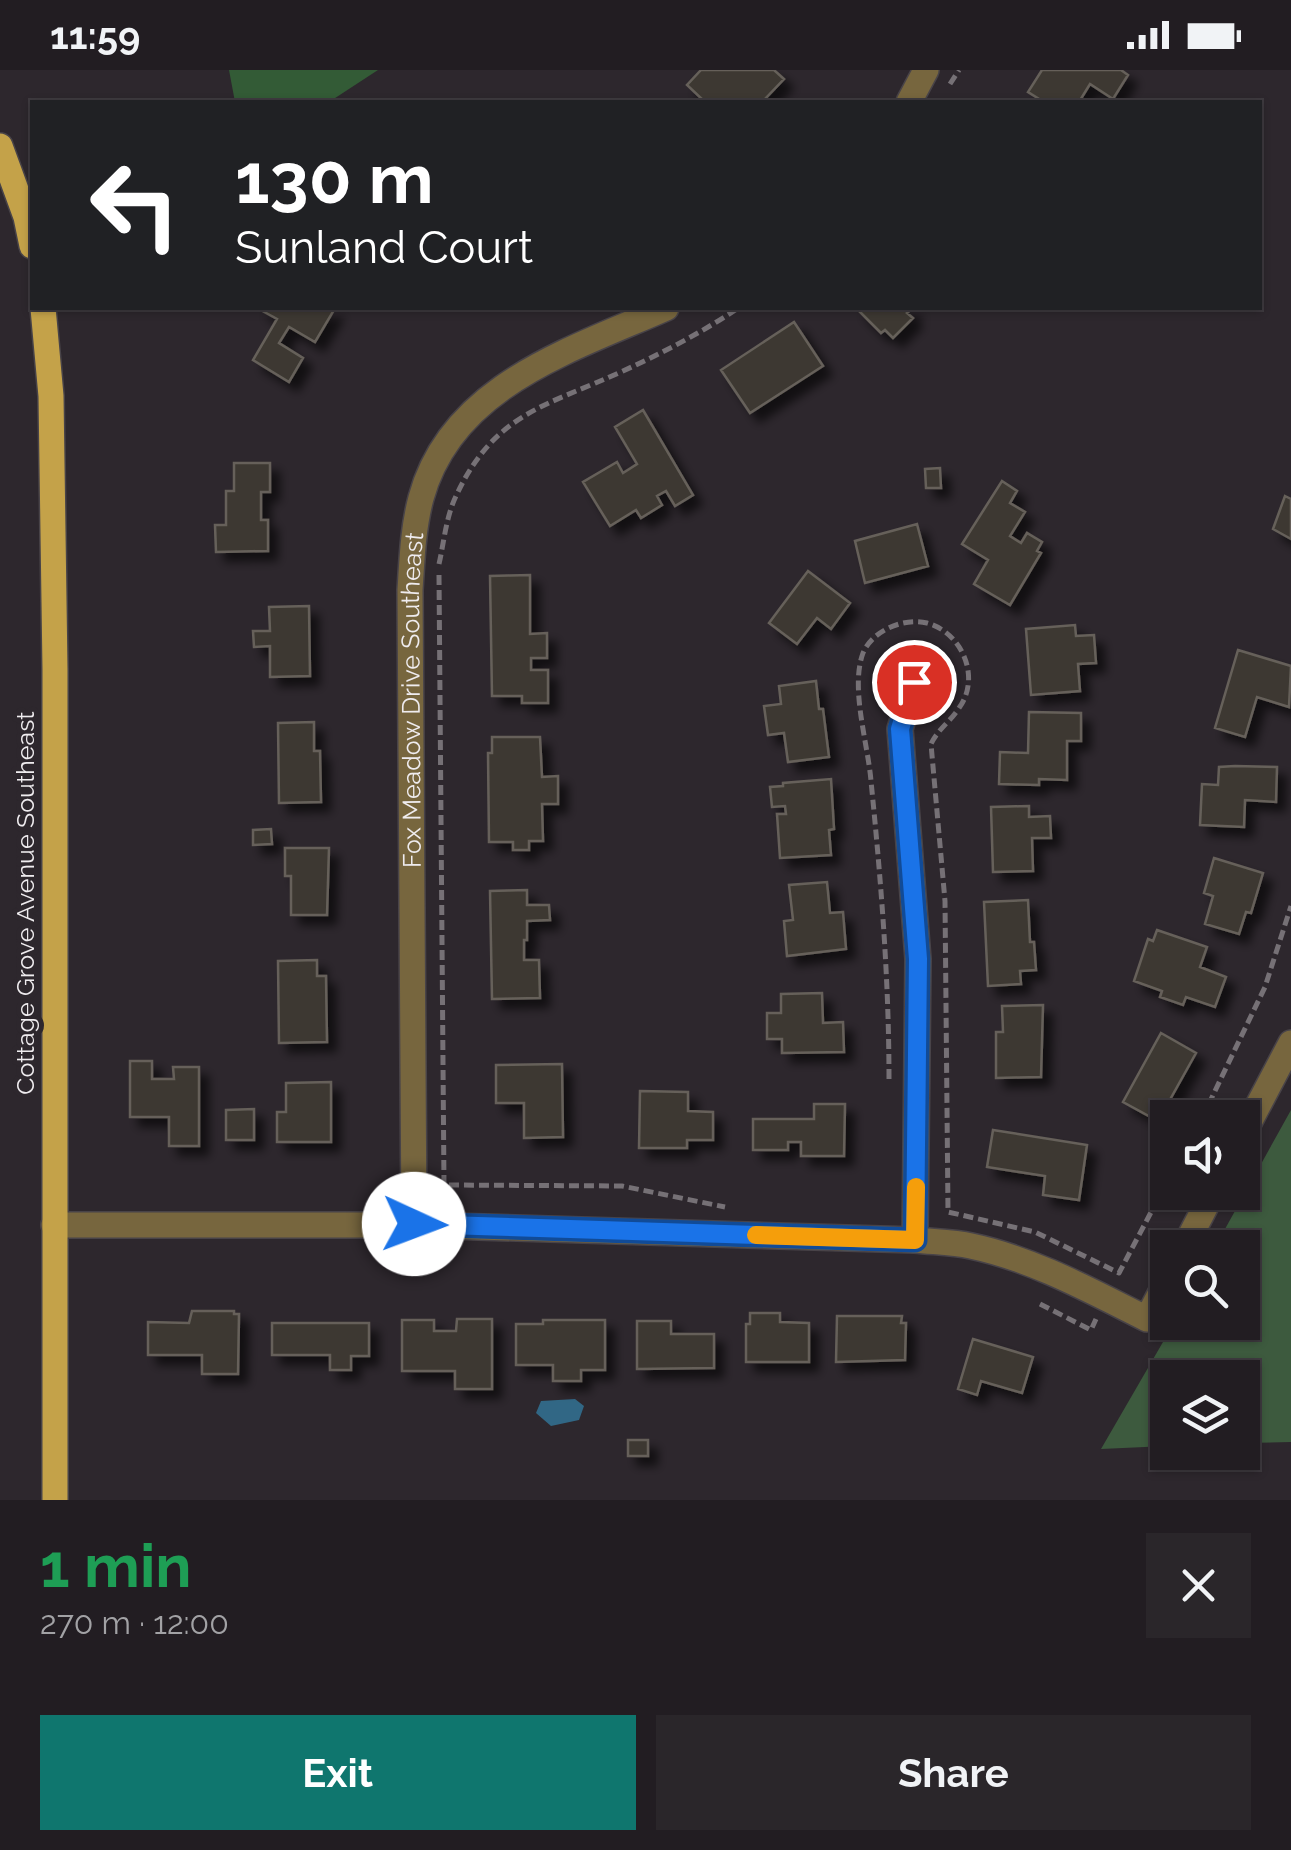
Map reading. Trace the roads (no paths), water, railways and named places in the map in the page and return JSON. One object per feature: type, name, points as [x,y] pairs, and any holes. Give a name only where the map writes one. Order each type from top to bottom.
[{"type":"main road","points":[[0,146],[22,202],[30,237]]},
{"type":"main road","name":"Cottage Grove Avenue Southeast","points":[[43,310],[52,396],[55,669],[55,1500]]},
{"type":"street","points":[[909,100],[926,70]]},
{"type":"street","name":"Fox Meadow Drive Southeast","points":[[414,1224],[410,590],[421,498],[444,444],[468,413],[493,392],[560,355],[661,310]]},
{"type":"street","points":[[914,682],[900,729],[918,959],[915,1240]]},
{"type":"street","points":[[1260,1102],[1291,1043]]},
{"type":"street","points":[[54,1224],[414,1224],[915,1240],[970,1246],[1015,1260],[1061,1276],[1147,1319],[1150,1313]]},
{"type":"water","points":[[575,1399],[584,1406],[579,1420],[551,1426],[536,1413],[541,1401]]}]
